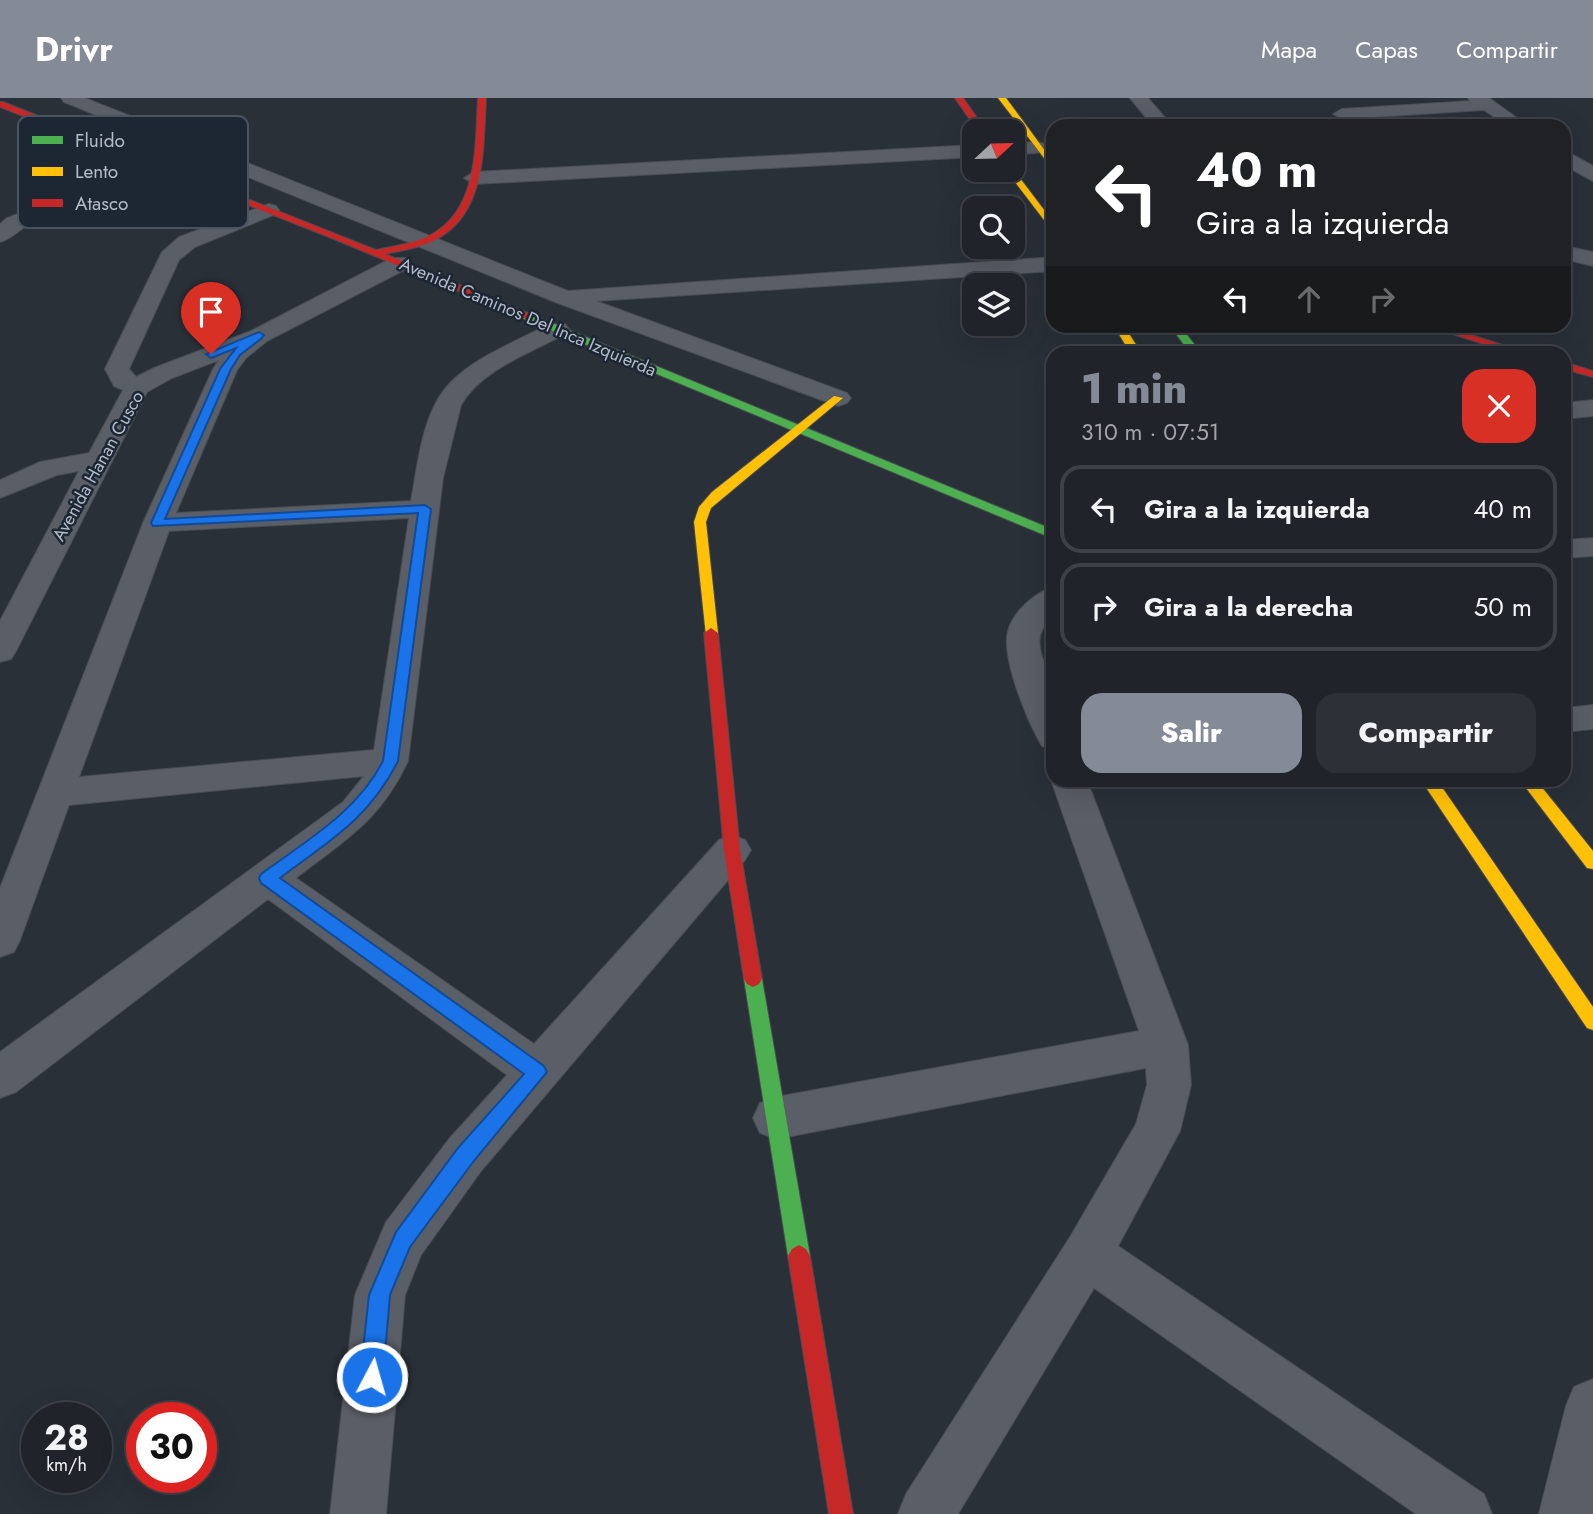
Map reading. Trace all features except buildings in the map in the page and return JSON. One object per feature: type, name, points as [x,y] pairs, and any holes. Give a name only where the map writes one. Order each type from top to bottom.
[{"type":"main road","points":[[388,258],[449,230],[461,219],[467,208],[474,178],[482,98]]},
{"type":"main road","points":[[959,98],[974,119]]},
{"type":"main road","points":[[1002,98],[1046,158]]},
{"type":"main road","name":"Avenida Caminos Del Inca Izquierda","points":[[1,104],[32,116]]},
{"type":"main road","points":[[1020,182],[1046,214]]},
{"type":"main road","name":"Avenida Caminos Del Inca Izquierda","points":[[248,202],[388,258],[560,313],[798,428],[1046,532]]},
{"type":"main road","points":[[1466,333],[1503,346]]},
{"type":"main road","points":[[1571,367],[1593,374]]},
{"type":"main road","points":[[838,398],[716,495],[705,507],[700,522],[732,850],[841,1514]]},
{"type":"main road","points":[[1434,787],[1593,1022]]},
{"type":"main road","points":[[1533,787],[1593,863]]},
{"type":"street","name":"Avenida Caminos Del Inca Izquierda","points":[[70,98],[115,116]]},
{"type":"street","points":[[1139,98],[1157,119]]},
{"type":"street","points":[[1348,119],[1337,110],[1482,102],[1508,119]]},
{"type":"street","points":[[1026,148],[1038,148]]},
{"type":"street","points":[[474,178],[962,152]]},
{"type":"street","points":[[1571,161],[1593,176]]},
{"type":"street","name":"Avenida Caminos Del Inca Izquierda","points":[[248,169],[428,241],[560,313],[838,398]]},
{"type":"street","points":[[248,218],[269,210]]},
{"type":"street","points":[[0,236],[18,220]]},
{"type":"street","points":[[137,387],[122,380],[117,369],[170,257],[187,242],[223,228]]},
{"type":"street","points":[[1571,253],[1592,257]]},
{"type":"street","name":"Avenida Hanan Cusco","points":[[0,651],[137,387],[163,373],[259,335],[388,258]]},
{"type":"street","points":[[0,1078],[356,812],[380,782],[390,761],[425,509],[447,405],[458,389],[476,375],[560,313],[1046,265]]},
{"type":"street","points":[[0,940],[157,523],[225,369],[237,353],[259,335]]},
{"type":"street","points":[[1571,410],[1593,408]]},
{"type":"street","points":[[0,490],[50,468],[98,460]]},
{"type":"street","points":[[157,523],[425,509]]},
{"type":"street","points":[[1571,549],[1593,547]]},
{"type":"street","points":[[1046,604],[1036,612],[1023,632],[1026,660],[1046,715]]},
{"type":"street","points":[[1571,719],[1593,717]]},
{"type":"street","points":[[56,793],[390,761]]},
{"type":"street","points":[[926,1514],[1087,1254],[1157,1131],[1169,1085],[1166,1045],[1072,787]]},
{"type":"street","points":[[358,1514],[380,1295],[403,1240],[435,1194],[732,850]]},
{"type":"street","points":[[267,878],[538,1072]]},
{"type":"street","points":[[776,1118],[1166,1045]]},
{"type":"street","points":[[1087,1254],[1464,1514]]},
{"type":"street","points":[[1567,1514],[1593,1406]]},
{"type":"traffic: fast","points":[[526,316],[1046,532]]},
{"type":"traffic: fast","points":[[1180,333],[1191,346]]},
{"type":"traffic: fast","points":[[753,979],[799,1256]]},
{"type":"traffic: slow","points":[[1002,98],[1046,158]]},
{"type":"traffic: slow","points":[[1019,182],[1046,219]]},
{"type":"traffic: slow","points":[[1124,333],[1132,346]]},
{"type":"traffic: slow","points":[[711,633],[700,522],[705,507],[716,495],[838,398]]},
{"type":"traffic: slow","points":[[1433,787],[1593,1022]]},
{"type":"traffic: slow","points":[[1533,787],[1593,863]]},
{"type":"traffic: jam","points":[[376,253],[416,244],[438,235],[453,223],[464,209],[476,174],[482,98]]},
{"type":"traffic: jam","points":[[959,98],[974,119]]},
{"type":"traffic: jam","points":[[0,104],[30,116]]},
{"type":"traffic: jam","points":[[248,202],[526,316]]},
{"type":"traffic: jam","points":[[1457,333],[1500,346]]},
{"type":"traffic: jam","points":[[1571,367],[1593,374]]},
{"type":"traffic: jam","points":[[711,633],[732,850],[753,979]]},
{"type":"traffic: jam","points":[[799,1256],[841,1514]]},
{"type":"route","points":[[211,354],[259,335],[237,353],[225,369],[157,523],[425,509],[390,761],[380,782],[356,812],[267,878],[538,1072],[466,1155],[403,1240],[380,1295],[372,1377]]}]
